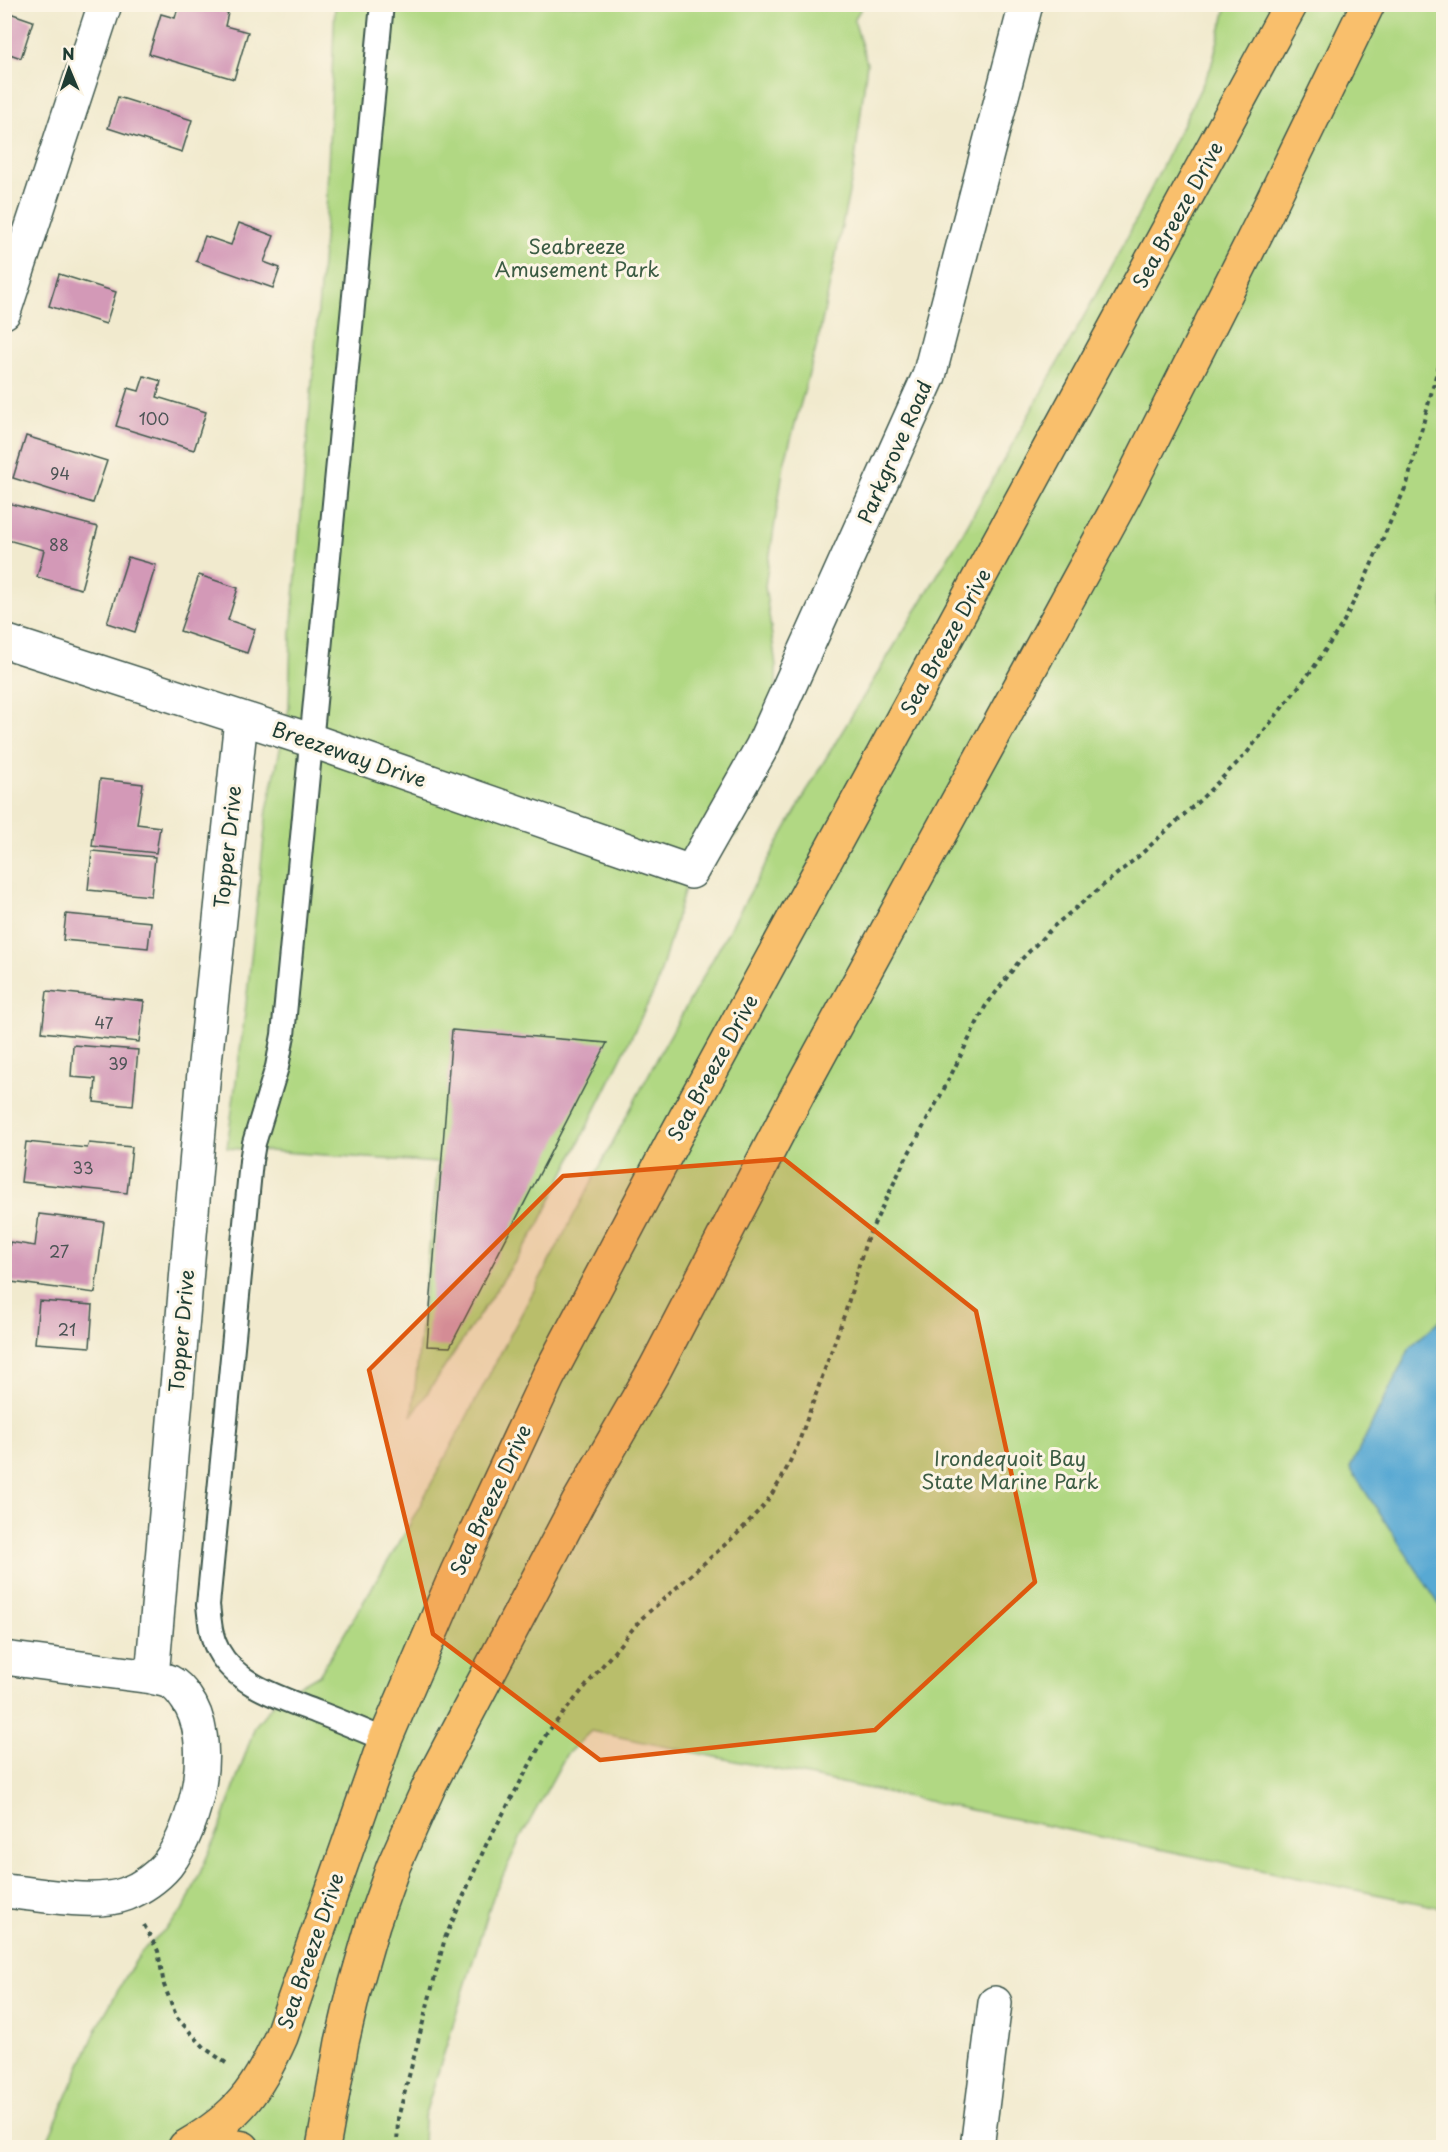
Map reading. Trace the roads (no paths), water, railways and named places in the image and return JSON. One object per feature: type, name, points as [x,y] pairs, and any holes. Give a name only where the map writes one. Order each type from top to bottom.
[{"type":"main road","name":"Sea Breeze Drive","points":[[185,2147],[209,2133],[241,2105],[252,2093],[271,2059],[285,2027],[385,1740],[457,1572],[558,1356],[1292,4]]},
{"type":"main road","points":[[323,2148],[342,2042],[373,1923],[393,1867],[431,1782],[578,1503],[655,1370],[798,1094],[1124,496],[1252,243],[1368,4]]},
{"type":"main road","points":[[185,2147],[216,2143],[243,2148]]},
{"type":"street","points":[[4,312],[105,4]]},
{"type":"street","name":"Parkgrove Road","points":[[692,872],[762,747],[929,376],[1026,4]]},
{"type":"street","name":"Breezeway Drive","points":[[4,641],[310,740],[692,872]]},
{"type":"street","name":"Topper Drive","points":[[152,1677],[204,1072],[241,719]]},
{"type":"street","points":[[4,1658],[152,1677],[171,1682],[192,1706],[199,1725],[202,1745],[198,1792],[191,1814],[175,1853],[154,1877],[127,1894],[112,1898],[93,1899],[4,1891]]},
{"type":"street","points":[[977,2148],[995,2003]]},
{"type":"lane","points":[[382,4],[283,1035],[278,1067],[254,1143],[251,1161],[208,1605],[210,1627],[217,1648],[229,1666],[278,1698],[385,1740]]},
{"type":"water","points":[[1443,1318],[1443,1610],[1350,1468],[1411,1346]]},
{"type":"park label","name":"Seabreeze Amusement Park","points":[[577,258]]},
{"type":"park label","name":"Irondequoit Bay State Marine Park","points":[[1010,1470]]}]
